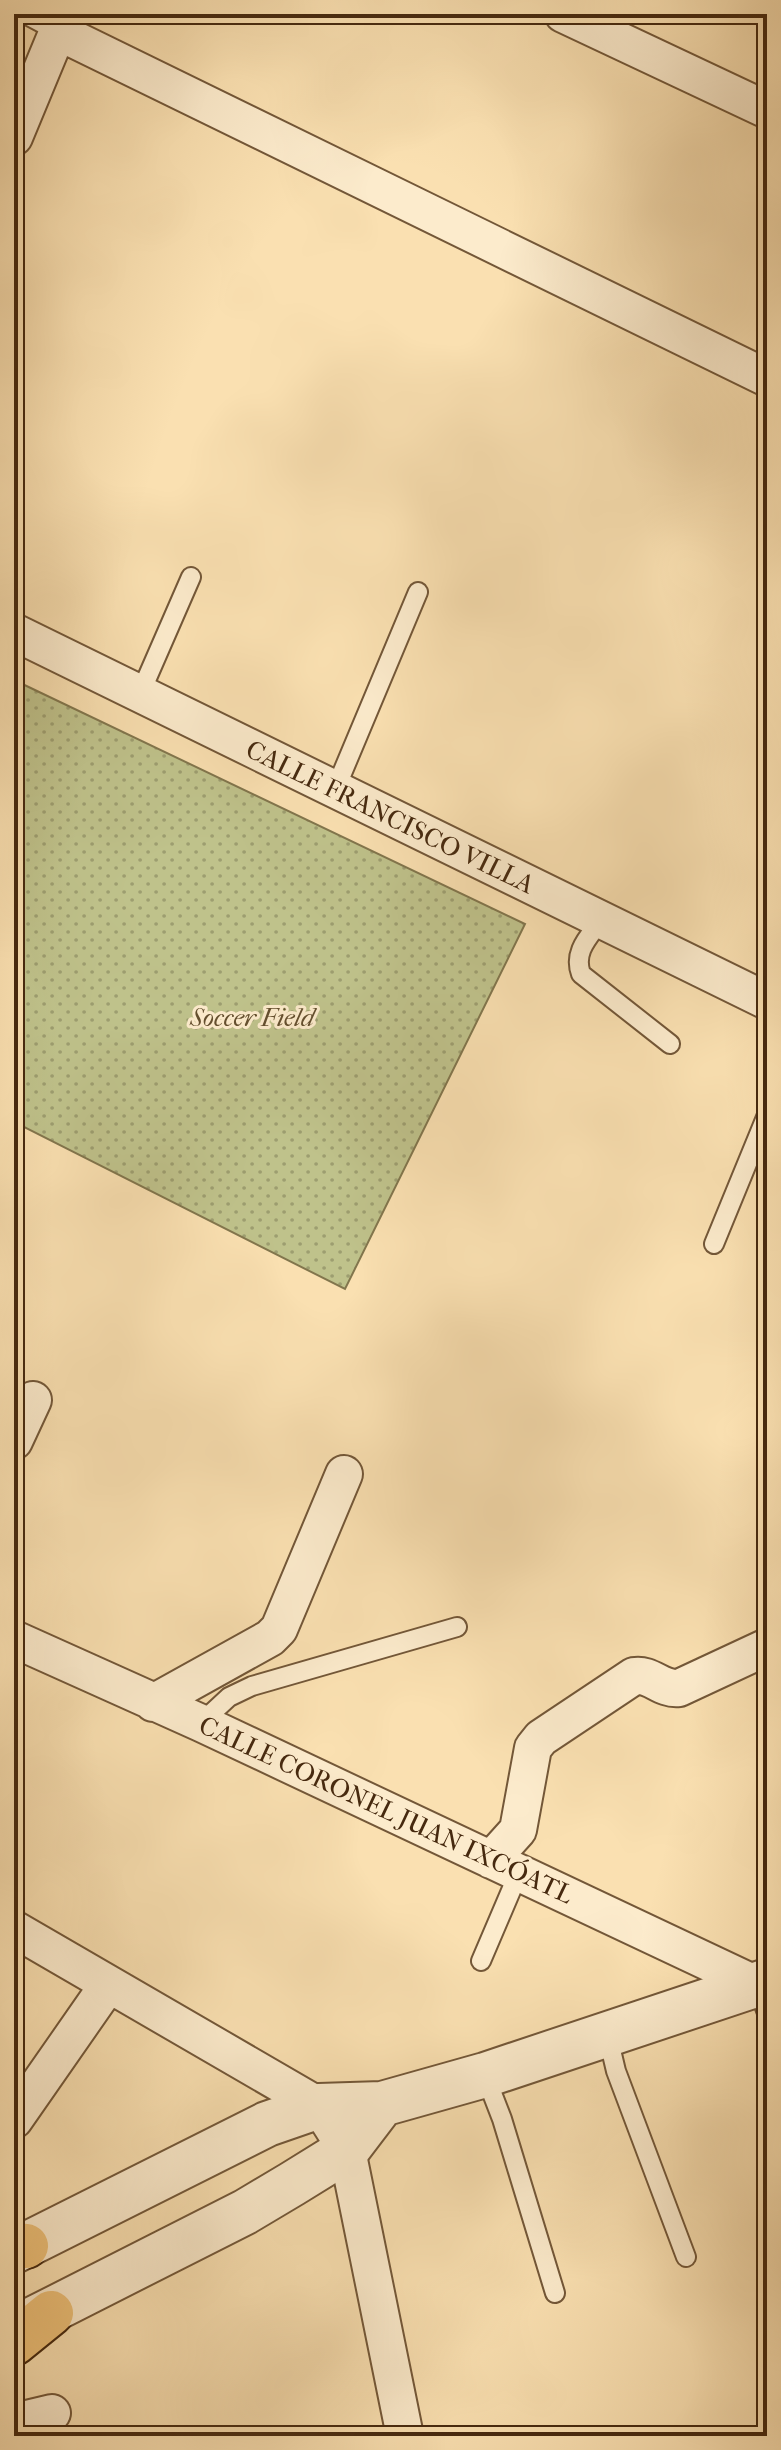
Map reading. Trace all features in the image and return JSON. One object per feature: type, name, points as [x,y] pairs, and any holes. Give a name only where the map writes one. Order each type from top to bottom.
[{"type":"main road","points":[[14,2343],[33,2321]]},
{"type":"street","points":[[563,14],[767,110]]},
{"type":"street","points":[[14,137],[62,23],[767,378]]},
{"type":"street","name":"CALLE FRANCISCO VILLA","points":[[14,632],[767,1001]]},
{"type":"street","points":[[14,1441],[33,1400]]},
{"type":"street","points":[[153,1703],[270,1638],[279,1629],[344,1474]]},
{"type":"street","name":"CALLE CORONEL JUAN IXCÓATL","points":[[14,1639],[505,1866],[764,1993]]},
{"type":"street","points":[[505,1866],[518,1830],[533,1748],[541,1738],[634,1676],[646,1675],[667,1688],[679,1688],[767,1647]]},
{"type":"street","points":[[14,1929],[319,2106],[347,2150],[405,2436]]},
{"type":"street","points":[[14,2120],[108,1985]]},
{"type":"street","points":[[18,2247],[267,2124],[319,2106],[382,2104],[485,2075],[606,2033],[764,1993]]},
{"type":"street","points":[[33,2321],[245,2212],[347,2150],[382,2104]]},
{"type":"street","points":[[14,2422],[52,2413]]},
{"type":"lane","points":[[25,14],[62,23]]},
{"type":"lane","points":[[140,694],[191,577]]},
{"type":"lane","points":[[335,790],[418,592]]},
{"type":"lane","points":[[601,920],[579,951],[577,963],[581,974],[670,1044]]},
{"type":"lane","points":[[714,1244],[767,1115]]},
{"type":"lane","points":[[201,1723],[229,1697],[252,1686],[457,1627]]},
{"type":"lane","points":[[481,1961],[505,1866]]},
{"type":"lane","points":[[606,2033],[616,2071],[686,2257]]},
{"type":"lane","points":[[485,2075],[502,2119],[555,2293]]},
{"type":"green space","name":"Soccer Field","points":[[14,680],[525,924],[345,1289],[14,1122]]}]
